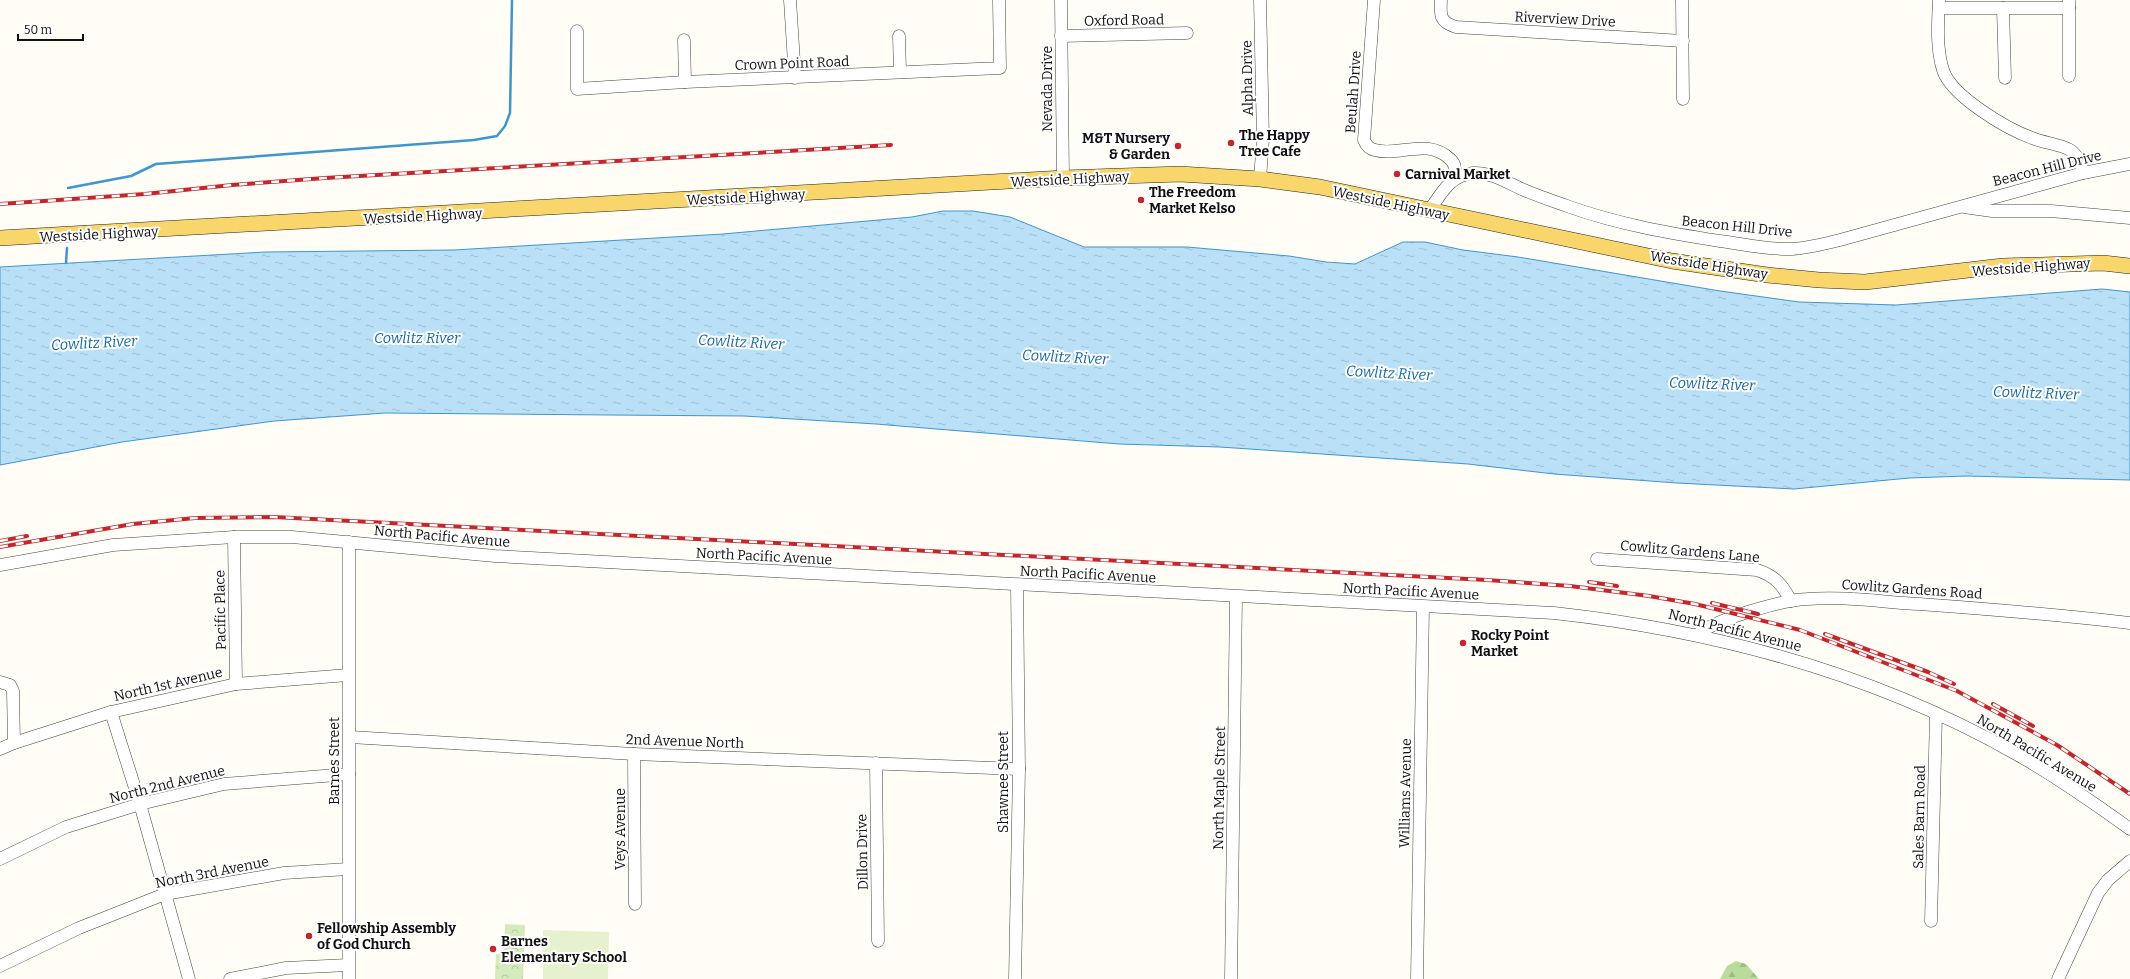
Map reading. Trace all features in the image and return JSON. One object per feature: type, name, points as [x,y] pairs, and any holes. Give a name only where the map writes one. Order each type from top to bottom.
[{"type":"main road","name":"Westside Highway","points":[[0,238],[1063,178],[1180,174],[1260,180],[1320,187],[1672,261],[1767,275],[1819,280],[1872,282],[2003,266],[2103,263],[2130,266]]},
{"type":"street","points":[[790,0],[795,78]]},
{"type":"street","name":"Crown Point Road","points":[[577,31],[577,89],[685,82],[1000,68],[999,0]]},
{"type":"street","name":"Nevada Drive","points":[[1061,0],[1063,178]]},
{"type":"street","name":"Alpha Drive","points":[[1260,0],[1263,139],[1260,180]]},
{"type":"street","name":"Beulah Drive","points":[[1374,0],[1364,140],[1371,149],[1380,151],[1413,148],[1439,152],[1449,158],[1455,166],[1455,172],[1450,182]]},
{"type":"street","name":"Riverview Drive","points":[[1441,0],[1442,20],[1447,24],[1456,27],[1682,41]]},
{"type":"street","points":[[1682,0],[1683,99]]},
{"type":"street","points":[[2069,76],[2069,4],[2003,8],[1939,4],[1940,51],[1943,70],[1954,89],[1972,104],[2031,138],[2070,150],[2080,160],[2084,173]]},
{"type":"street","points":[[2003,8],[2005,78]]},
{"type":"street","name":"Oxford Road","points":[[1062,36],[1187,33]]},
{"type":"street","points":[[899,36],[900,72]]},
{"type":"street","points":[[684,40],[685,82]]},
{"type":"street","name":"Beacon Hill Drive","points":[[1450,182],[1467,174],[1487,174],[1592,215],[1628,224],[1669,233],[1770,248],[1812,247],[1958,206],[2084,173],[2130,164]]},
{"type":"street","points":[[1429,211],[1450,182]]},
{"type":"street","points":[[1958,206],[1992,211],[2051,211],[2130,218]]},
{"type":"street","name":"North Pacific Avenue","points":[[0,565],[113,545],[234,537],[292,537],[495,556],[1554,613],[1606,618],[1698,634],[1826,669],[1936,714],[2030,763],[2130,829]]},
{"type":"street","name":"Pacific Place","points":[[234,537],[236,684]]},
{"type":"street","name":"Barnes Street","points":[[349,542],[349,979]]},
{"type":"street","name":"Cowlitz Gardens Lane","points":[[1597,559],[1757,570],[1771,575],[1782,585],[1791,601]]},
{"type":"street","name":"Shawnee Street","points":[[1015,979],[1019,769],[1017,585]]},
{"type":"street","name":"North Maple Street","points":[[1231,979],[1236,597]]},
{"type":"street","name":"Cowlitz Gardens Road","points":[[1698,634],[1722,621],[1791,601],[1823,598],[2000,610],[2130,623]]},
{"type":"street","name":"Williams Avenue","points":[[1418,979],[1423,607]]},
{"type":"street","name":"North 1st Avenue","points":[[0,749],[14,743],[111,712],[236,684],[348,675]]},
{"type":"street","points":[[0,682],[10,685],[13,691],[14,743]]},
{"type":"street","points":[[111,712],[140,804],[189,979]]},
{"type":"street","name":"Sales Barn Road","points":[[1931,921],[1936,714]]},
{"type":"street","name":"2nd Avenue North","points":[[350,737],[634,754],[1019,769]]},
{"type":"street","name":"Veys Avenue","points":[[634,754],[635,904]]},
{"type":"street","name":"Dillon Drive","points":[[876,763],[878,941]]},
{"type":"street","name":"North 2nd Avenue","points":[[0,859],[66,827],[140,804],[224,784],[350,774]]},
{"type":"street","points":[[2058,979],[2098,893],[2108,880],[2130,862]]},
{"type":"street","name":"North 3rd Avenue","points":[[0,966],[79,928],[165,894],[284,872],[348,869]]},
{"type":"street","points":[[230,979],[286,968],[348,965]]},
{"type":"green space","points":[[505,924],[525,925],[523,979],[495,979],[496,954],[504,954]]},
{"type":"green space","points":[[543,930],[609,932],[608,979],[543,979]]},
{"type":"green space","points":[[1736,961],[1746,964],[1759,979],[1720,979],[1727,966]]},
{"type":"water","name":"Cowlitz River","points":[[943,211],[973,211],[1010,217],[1084,247],[1187,247],[1289,256],[1326,262],[1355,264],[1403,242],[1425,242],[1463,250],[1518,257],[1720,291],[1799,302],[1896,305],[2102,289],[2130,292],[2130,480],[1966,476],[1909,478],[1794,489],[1677,483],[1554,474],[1468,464],[1220,447],[1119,444],[876,424],[744,416],[385,413],[274,421],[122,442],[0,465],[0,267],[266,252],[454,250],[723,234],[912,217]]},
{"type":"waterway","points":[[68,188],[131,176],[156,164],[474,140],[497,136],[505,126],[510,113],[512,0]]},
{"type":"waterway","points":[[66,263],[67,248]]},
{"type":"railway","points":[[0,204],[145,194],[232,185],[325,178],[891,145]]},
{"type":"railway","points":[[0,547],[133,524],[195,518],[274,517],[1487,580],[1570,586],[1649,596],[1695,604],[1800,630],[1957,691],[2057,745],[2130,794]]},
{"type":"railway","points":[[0,541],[27,536]]},
{"type":"railway","points":[[1589,582],[1617,586]]},
{"type":"railway","points":[[1712,603],[1758,614]]},
{"type":"railway","points":[[1825,634],[1928,672],[1954,684]]},
{"type":"railway","points":[[1993,704],[2033,726]]},
{"type":"place","name":"The Happy Tree Cafe","points":[[1231,143]]},
{"type":"place","name":"M&T Nursery & Garden","points":[[1178,146]]},
{"type":"place","name":"Carnival Market","points":[[1397,174]]},
{"type":"place","name":"The Freedom Market Kelso","points":[[1141,200]]},
{"type":"place","name":"Rocky Point Market","points":[[1463,643]]},
{"type":"place","name":"Fellowship Assembly of God Church","points":[[309,936]]},
{"type":"place","name":"Barnes Elementary School","points":[[493,949]]}]
